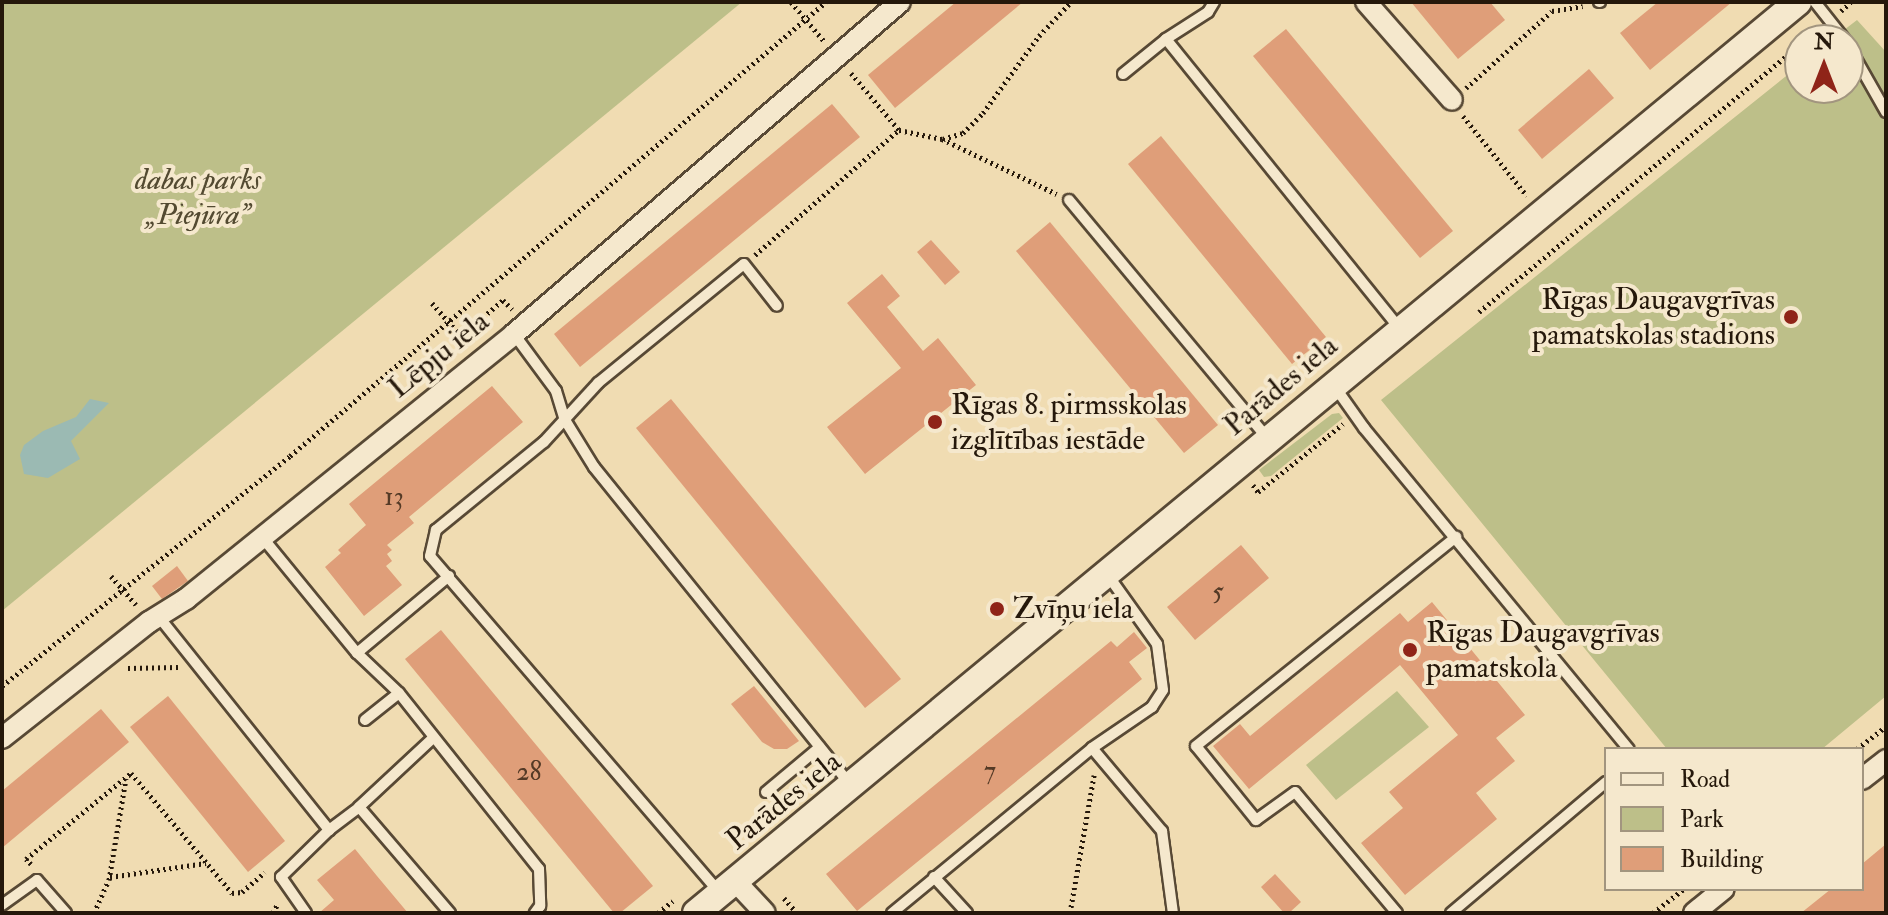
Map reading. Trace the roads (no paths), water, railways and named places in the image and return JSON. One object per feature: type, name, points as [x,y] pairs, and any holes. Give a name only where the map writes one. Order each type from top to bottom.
[{"type":"street","name":"Lēpju iela","points":[[2,738],[262,537],[508,326],[900,2]]},
{"type":"street","points":[[1366,2],[1452,100]]},
{"type":"street","name":"Parādes iela","points":[[696,913],[1798,2]]},
{"type":"street","points":[[1864,777],[1886,760]]},
{"type":"street","points":[[728,888],[765,913]]},
{"type":"street","points":[[1694,913],[1722,891]]},
{"type":"lane","points":[[1123,74],[1166,39],[1208,12],[1214,2]]},
{"type":"lane","points":[[1815,2],[1833,24]]},
{"type":"lane","points":[[1166,39],[1400,329]]},
{"type":"lane","points":[[1864,73],[1886,112]]},
{"type":"lane","points":[[1069,200],[1268,439]]},
{"type":"lane","points":[[728,888],[430,556],[436,530],[544,442],[598,383],[744,264],[777,306]]},
{"type":"lane","points":[[508,326],[556,391],[565,420],[594,467],[852,787]]},
{"type":"lane","points":[[1333,385],[1354,415],[1627,747]]},
{"type":"lane","points":[[262,537],[357,653],[399,693],[539,869],[540,906],[535,913]]},
{"type":"lane","points":[[1397,913],[1295,792],[1256,820],[1196,746],[1456,537]]},
{"type":"lane","points":[[892,913],[1152,707],[1163,690],[1157,644],[1107,574]]},
{"type":"lane","points":[[357,653],[449,576]]},
{"type":"lane","points":[[159,617],[329,830]]},
{"type":"lane","points":[[365,720],[399,693]]},
{"type":"lane","points":[[306,913],[281,877],[433,738]]},
{"type":"lane","points":[[766,792],[820,747]]},
{"type":"lane","points":[[1095,751],[1162,831],[1173,913]]},
{"type":"lane","points":[[1451,913],[1604,784]]},
{"type":"lane","points":[[359,807],[450,913]]},
{"type":"lane","points":[[934,877],[967,913]]},
{"type":"lane","points":[[2,905],[37,880],[66,913]]},
{"type":"water","points":[[90,399],[109,403],[71,441],[80,459],[48,478],[24,474],[20,455],[24,445],[43,431],[76,417]]},
{"type":"place","name":"Rīgas Daugavgrīvas pamatskolas stadions","points":[[1791,317]]},
{"type":"place","name":"Rīgas 8. pirmsskolas izglītības iestāde","points":[[935,422]]},
{"type":"place","name":"Zvīņu iela","points":[[997,609]]},
{"type":"place","name":"Rīgas Daugavgrīvas pamatskola","points":[[1410,650]]},
{"type":"park label","name":"dabas parks „Piejūra”","points":[[198,197]]}]
